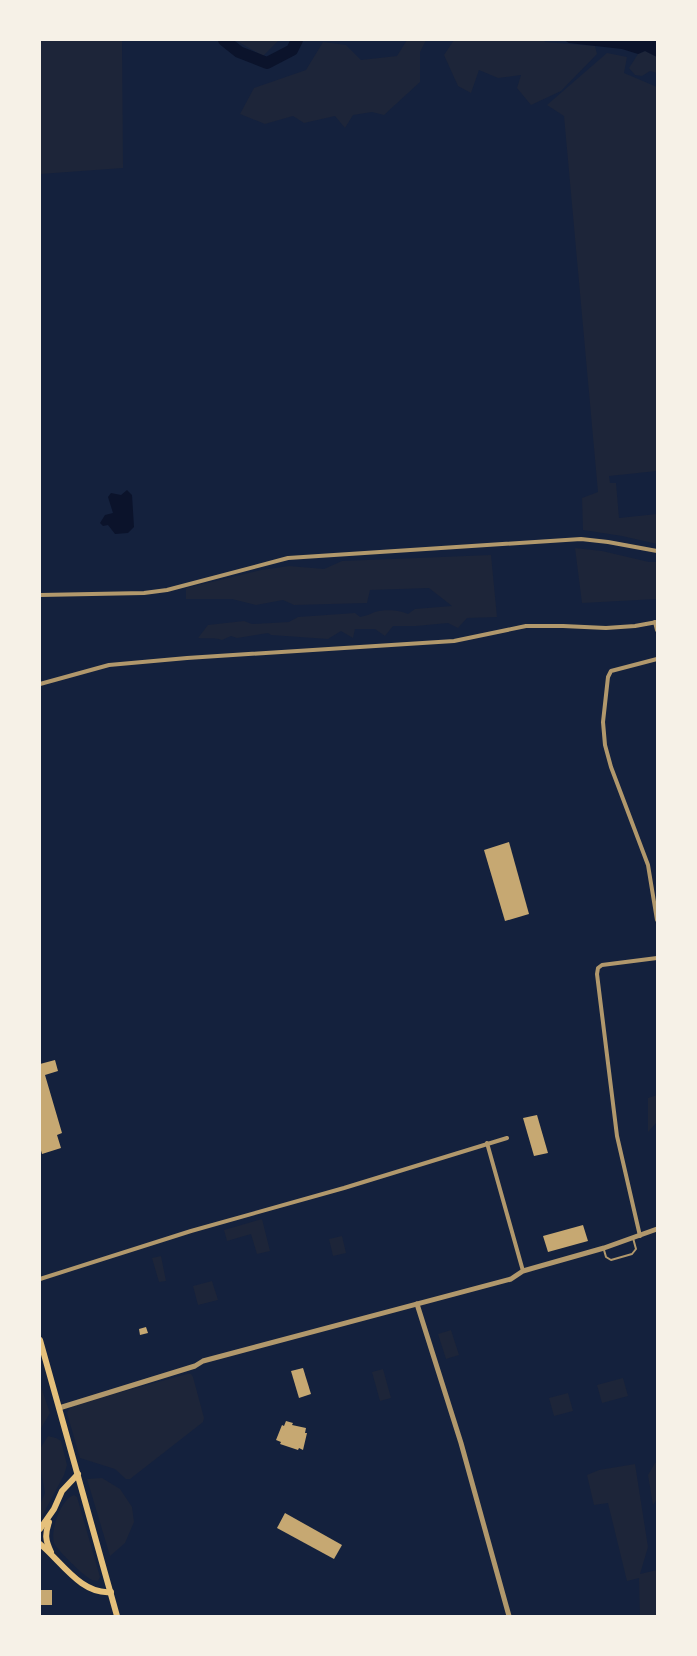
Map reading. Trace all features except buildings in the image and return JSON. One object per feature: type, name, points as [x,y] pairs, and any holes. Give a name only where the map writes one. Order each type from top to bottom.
[{"type":"main road","points":[[40,1340],[117,1616]]},
{"type":"main road","points":[[52,1554],[46,1542],[45,1533],[62,1492],[78,1474]]},
{"type":"main road","points":[[40,1530],[54,1509]]},
{"type":"main road","points":[[40,1544],[85,1585],[99,1592],[111,1592]]},
{"type":"street","points":[[40,595],[144,593],[167,590],[288,558],[581,539],[657,551]]},
{"type":"street","points":[[40,684],[109,665],[187,658],[454,641],[526,626],[606,628],[656,622],[657,630]]},
{"type":"street","points":[[657,659],[611,671],[608,677],[602,722],[605,745],[611,767],[648,866],[657,920]]},
{"type":"street","points":[[640,1236],[617,1136],[597,974],[598,968],[602,965],[657,958]]},
{"type":"street","points":[[40,1279],[192,1231],[344,1188],[507,1138]]},
{"type":"street","points":[[487,1143],[523,1271]]},
{"type":"street","points":[[59,1408],[87,1398],[144,1383],[194,1366],[203,1361],[511,1279],[523,1271],[604,1248],[657,1229]]},
{"type":"street","points":[[417,1304],[461,1443],[509,1616]]},
{"type":"lane","points":[[604,1248],[606,1257],[612,1260],[632,1254],[636,1250],[633,1238]]},
{"type":"shaded area","points":[[40,40],[122,40],[123,168],[40,174]]},
{"type":"shaded area","points":[[235,40],[279,40],[263,56]]},
{"type":"shaded area","points":[[407,40],[426,40],[420,52],[420,82],[384,115],[372,112],[353,115],[345,128],[335,116],[304,123],[293,116],[265,124],[240,114],[254,88],[306,70],[323,42],[346,45],[361,60],[397,56]]},
{"type":"shaded area","points":[[454,40],[544,40],[545,42],[595,46],[597,54],[561,91],[531,105],[517,88],[521,75],[498,78],[479,70],[471,93],[458,86],[444,55]]},
{"type":"shaded area","points":[[564,40],[657,40],[657,57],[645,51],[638,54],[622,49],[569,43]]},
{"type":"shaded area","points":[[645,51],[657,57],[657,73],[650,71],[642,76],[635,75],[629,68],[638,54]]},
{"type":"shaded area","points":[[607,53],[627,57],[624,73],[657,87],[657,471],[609,476],[610,483],[616,483],[619,518],[657,514],[657,544],[583,530],[582,498],[598,492],[564,116],[547,105]]},
{"type":"shaded area","points":[[127,490],[132,495],[134,527],[128,533],[115,534],[108,525],[103,526],[100,523],[105,515],[113,513],[108,497],[111,493],[121,495]]},
{"type":"shaded area","points":[[575,548],[602,551],[649,562],[657,562],[657,599],[582,603]]},
{"type":"shaded area","points":[[491,555],[497,617],[467,618],[458,628],[448,623],[393,626],[385,636],[375,629],[355,629],[353,638],[341,631],[328,639],[271,635],[268,633],[237,638],[231,636],[222,640],[198,638],[208,625],[244,621],[252,624],[289,622],[298,617],[355,613],[360,617],[383,610],[408,614],[415,609],[452,606],[429,588],[370,590],[367,603],[294,605],[283,600],[256,605],[232,599],[186,599],[186,588],[261,570],[289,566],[324,569],[342,561]]},
{"type":"shaded area","points":[[657,1095],[657,1122],[648,1132],[648,1098]]},
{"type":"shaded area","points":[[262,1219],[270,1251],[257,1254],[251,1234],[227,1241],[224,1230]]},
{"type":"shaded area","points":[[342,1236],[346,1253],[333,1256],[329,1239]]},
{"type":"shaded area","points":[[161,1256],[166,1281],[159,1282],[152,1258]]},
{"type":"shaded area","points":[[212,1281],[218,1300],[198,1305],[193,1286]]},
{"type":"shaded area","points":[[451,1330],[459,1355],[446,1359],[438,1334]]},
{"type":"shaded area","points":[[383,1369],[391,1398],[380,1401],[372,1372]]},
{"type":"shaded area","points":[[191,1374],[193,1377],[204,1418],[203,1422],[130,1479],[126,1479],[115,1469],[80,1458],[67,1413],[74,1405]]},
{"type":"shaded area","points":[[623,1378],[628,1396],[602,1403],[597,1385]]},
{"type":"shaded area","points":[[40,1384],[50,1413],[40,1430]]},
{"type":"shaded area","points":[[568,1393],[573,1411],[554,1416],[549,1398]]},
{"type":"shaded area","points":[[48,1436],[61,1441],[67,1465],[64,1475],[40,1520],[40,1505],[45,1493],[40,1464],[40,1449]]},
{"type":"shaded area","points":[[655,1463],[657,1463],[657,1499],[653,1505],[648,1475]]},
{"type":"shaded area","points":[[635,1464],[648,1547],[640,1574],[657,1570],[657,1615],[640,1616],[639,1578],[627,1581],[608,1503],[594,1505],[587,1475],[599,1470]]},
{"type":"shaded area","points":[[102,1478],[120,1489],[132,1507],[134,1522],[125,1543],[110,1556],[87,1479]]},
{"type":"shaded area","points":[[74,1495],[77,1497],[100,1577],[98,1581],[91,1580],[65,1557],[54,1543],[55,1523],[65,1502]]},
{"type":"waterway","points":[[224,40],[239,52],[267,63],[292,50],[297,40]]}]
